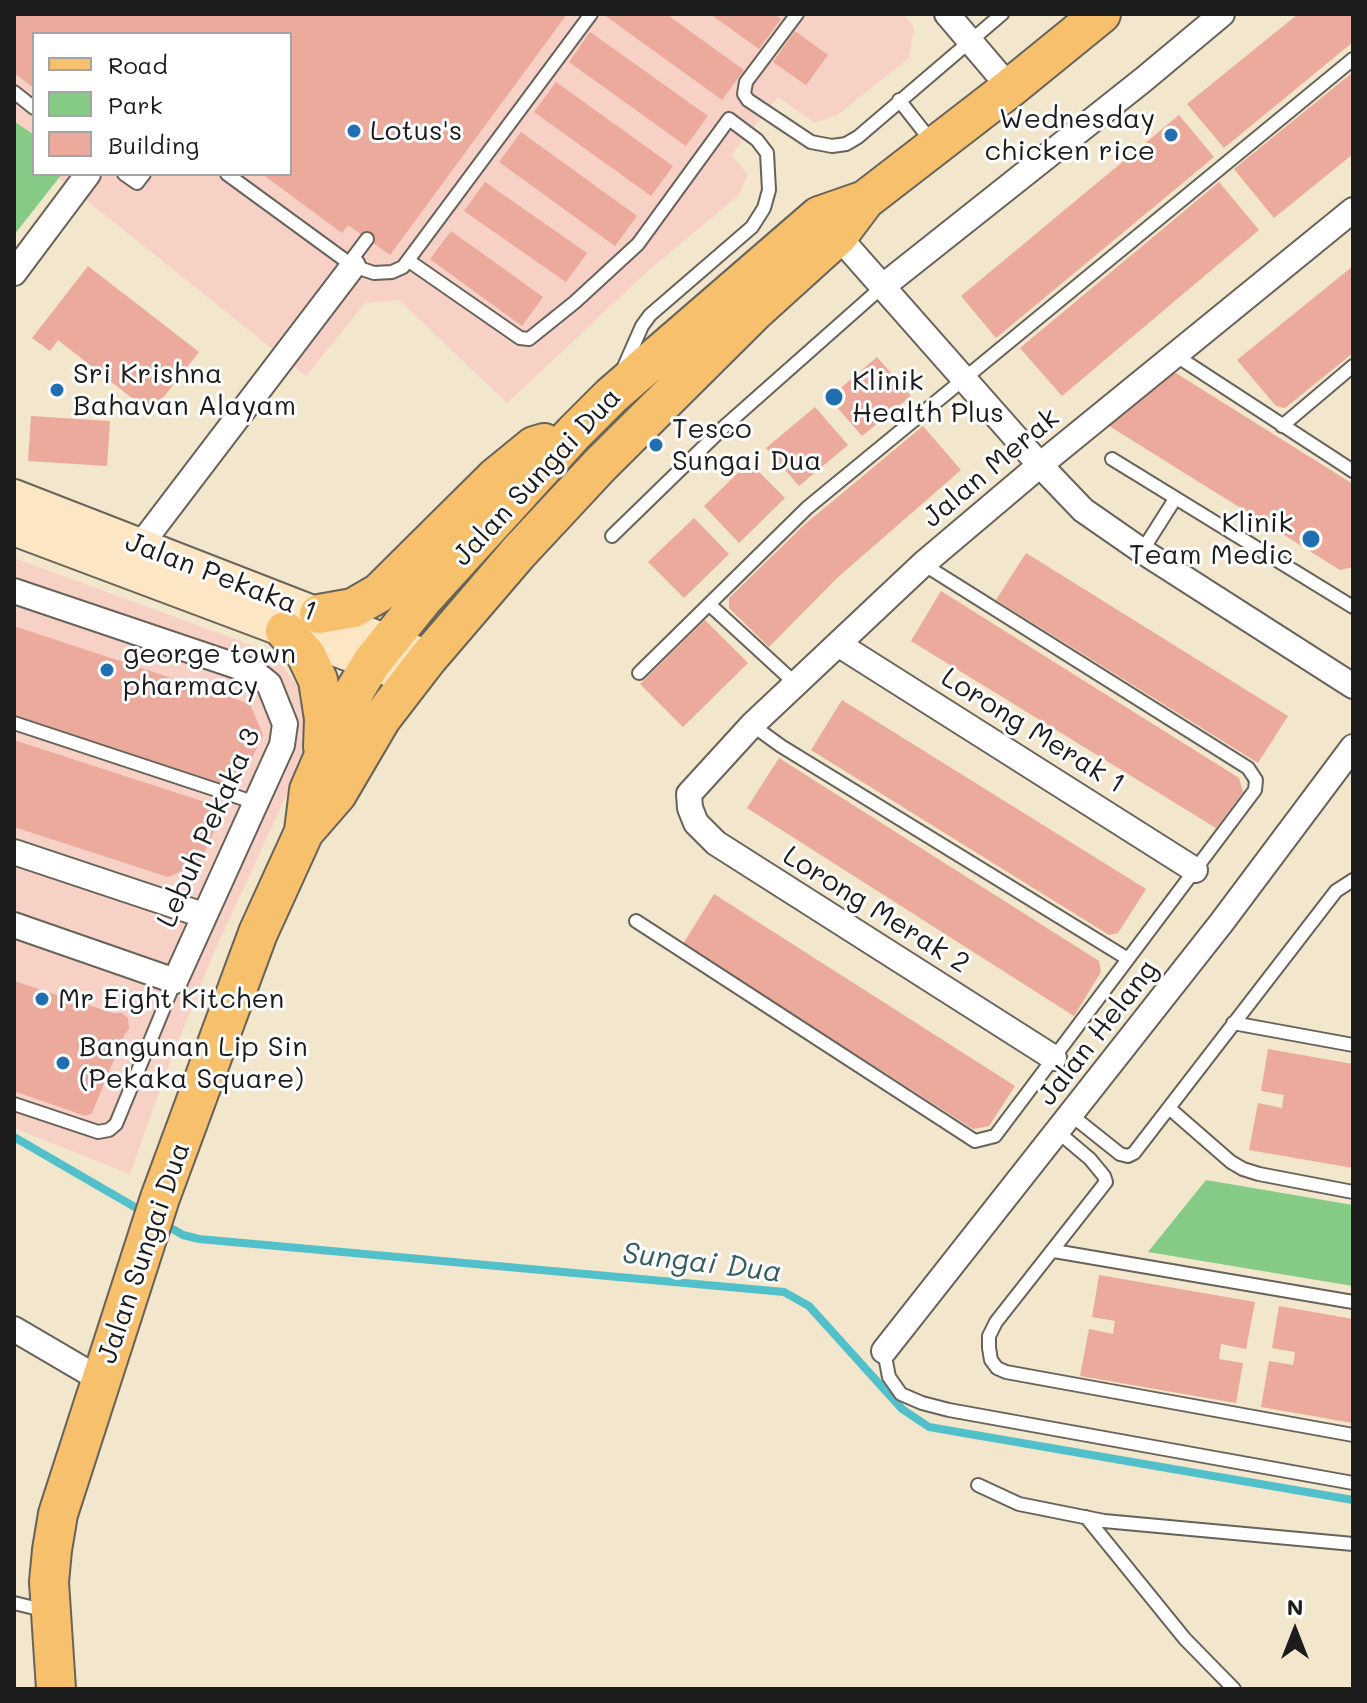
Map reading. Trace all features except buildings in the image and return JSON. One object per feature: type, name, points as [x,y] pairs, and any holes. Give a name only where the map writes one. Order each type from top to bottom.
[{"type":"main road","name":"Jalan Sungai Dua","points":[[304,832],[309,790],[322,758],[345,707],[380,652],[423,599],[574,433],[611,396],[1010,88],[1101,14]]},
{"type":"main road","name":"Jalan Sungai Dua","points":[[56,1689],[50,1611],[52,1550],[58,1514],[160,1198],[258,933],[304,832],[337,794],[381,719],[420,668],[518,553],[601,464],[754,312],[828,226]]},
{"type":"main road","points":[[319,614],[353,608],[379,593],[496,477],[534,446],[574,433]]},
{"type":"main road","name":"Jalan Pekaka 1","points":[[14,497],[319,614],[380,652]]},
{"type":"main road","name":"Jalan Pekaka 1","points":[[14,528],[285,631],[380,652],[420,668]]},
{"type":"main road","points":[[285,631],[306,655],[318,680],[324,719],[322,758]]},
{"type":"street","points":[[947,14],[1010,88]]},
{"type":"street","points":[[882,287],[1222,14]]},
{"type":"street","points":[[14,273],[87,176]]},
{"type":"street","name":"Jalan Merak","points":[[689,794],[752,725],[923,564],[1353,210]]},
{"type":"street","points":[[828,226],[1083,510],[1353,686]]},
{"type":"street","points":[[139,547],[351,264]]},
{"type":"street","name":"Lebuh Pekaka 3","points":[[14,591],[254,672],[269,684],[285,724],[282,745],[175,981]]},
{"type":"street","name":"Lorong Merak 1","points":[[838,644],[1195,870]]},
{"type":"street","name":"Jalan Helang","points":[[884,1351],[1222,922],[1353,747]]},
{"type":"street","name":"Lorong Merak 2","points":[[689,794],[696,823],[716,843],[1054,1058]]},
{"type":"street","points":[[14,852],[203,915]]},
{"type":"street","points":[[14,925],[175,981]]},
{"type":"street","points":[[14,1329],[101,1380]]},
{"type":"lane","points":[[230,176],[351,264],[374,273],[392,272],[409,261],[591,14]]},
{"type":"lane","points":[[797,14],[746,82],[744,94],[748,100],[811,142],[832,146],[846,144],[858,137],[1002,14]]},
{"type":"lane","points":[[639,673],[807,508],[1353,59]]},
{"type":"lane","points":[[14,92],[32,106]]},
{"type":"lane","points":[[899,100],[935,145]]},
{"type":"lane","points":[[409,261],[520,338],[529,339],[638,244],[729,119],[757,140],[767,153],[769,190],[764,208],[752,227],[650,315],[642,326],[611,396]]},
{"type":"lane","points":[[351,264],[367,239]]},
{"type":"lane","points":[[612,536],[725,426],[882,287]]},
{"type":"lane","points":[[1175,355],[1353,471]]},
{"type":"lane","points":[[1282,426],[1353,366]]},
{"type":"lane","points":[[1112,459],[1353,607]]},
{"type":"lane","points":[[1142,551],[1175,499]]},
{"type":"lane","points":[[636,921],[975,1141],[995,1136],[1255,790],[1256,780],[1248,768],[923,564]]},
{"type":"lane","points":[[710,605],[796,684]]},
{"type":"lane","points":[[14,723],[256,803]]},
{"type":"lane","points":[[752,725],[781,746],[1128,959]]},
{"type":"lane","points":[[1065,1124],[1120,1154],[1128,1156],[1134,1153],[1336,891],[1353,880]]},
{"type":"lane","points":[[14,1104],[98,1132],[109,1130],[116,1124],[175,981]]},
{"type":"lane","points":[[1233,1023],[1353,1045]]},
{"type":"lane","points":[[1169,1108],[1243,1169],[1353,1192]]},
{"type":"lane","points":[[1065,1124],[1106,1182],[996,1322],[989,1336],[991,1360],[997,1368],[1353,1435]]},
{"type":"lane","points":[[1054,1251],[1353,1302]]},
{"type":"lane","points":[[884,1351],[889,1377],[901,1394],[922,1403],[1353,1483]]},
{"type":"lane","points":[[978,1485],[1019,1504],[1086,1517],[1353,1544]]},
{"type":"lane","points":[[1086,1517],[1185,1639],[1234,1689]]},
{"type":"lane","points":[[14,1603],[50,1611]]},
{"type":"shaded area","points":[[14,14],[903,14],[914,27],[909,58],[837,115],[815,123],[778,97],[731,155],[748,174],[739,195],[648,271],[507,403],[399,300],[365,303],[306,376],[59,178],[292,176],[292,32],[32,32],[32,134],[14,121]]},
{"type":"shaded area","points":[[14,558],[273,653],[303,693],[311,742],[214,952],[169,1064],[130,1174],[14,1128]]},
{"type":"green space","points":[[14,121],[32,134],[32,176],[60,176],[14,235]]},
{"type":"green space","points":[[1206,1180],[1353,1205],[1353,1286],[1148,1252]]},
{"type":"waterway","name":"Sungai Dua","points":[[14,1137],[145,1213]]},
{"type":"waterway","name":"Sungai Dua","points":[[164,1224],[183,1235],[199,1239],[784,1292],[809,1306],[902,1409],[929,1427],[1353,1500]]},
{"type":"place","name":"Lotus's","points":[[354,131]]},
{"type":"place","name":"Wednesday chicken rice","points":[[1171,135]]},
{"type":"place","name":"Sri Krishna Bahavan Alayam","points":[[57,390]]},
{"type":"place","name":"Klinik Health Plus","points":[[834,397]]},
{"type":"place","name":"Tesco Sungai Dua","points":[[656,445]]},
{"type":"place","name":"Klinik Team Medic","points":[[1311,539]]},
{"type":"place","name":"george town pharmacy","points":[[107,670]]},
{"type":"place","name":"Mr Eight Kitchen","points":[[42,999]]},
{"type":"place","name":"Bangunan Lip Sin (Pekaka Square)","points":[[63,1063]]}]
